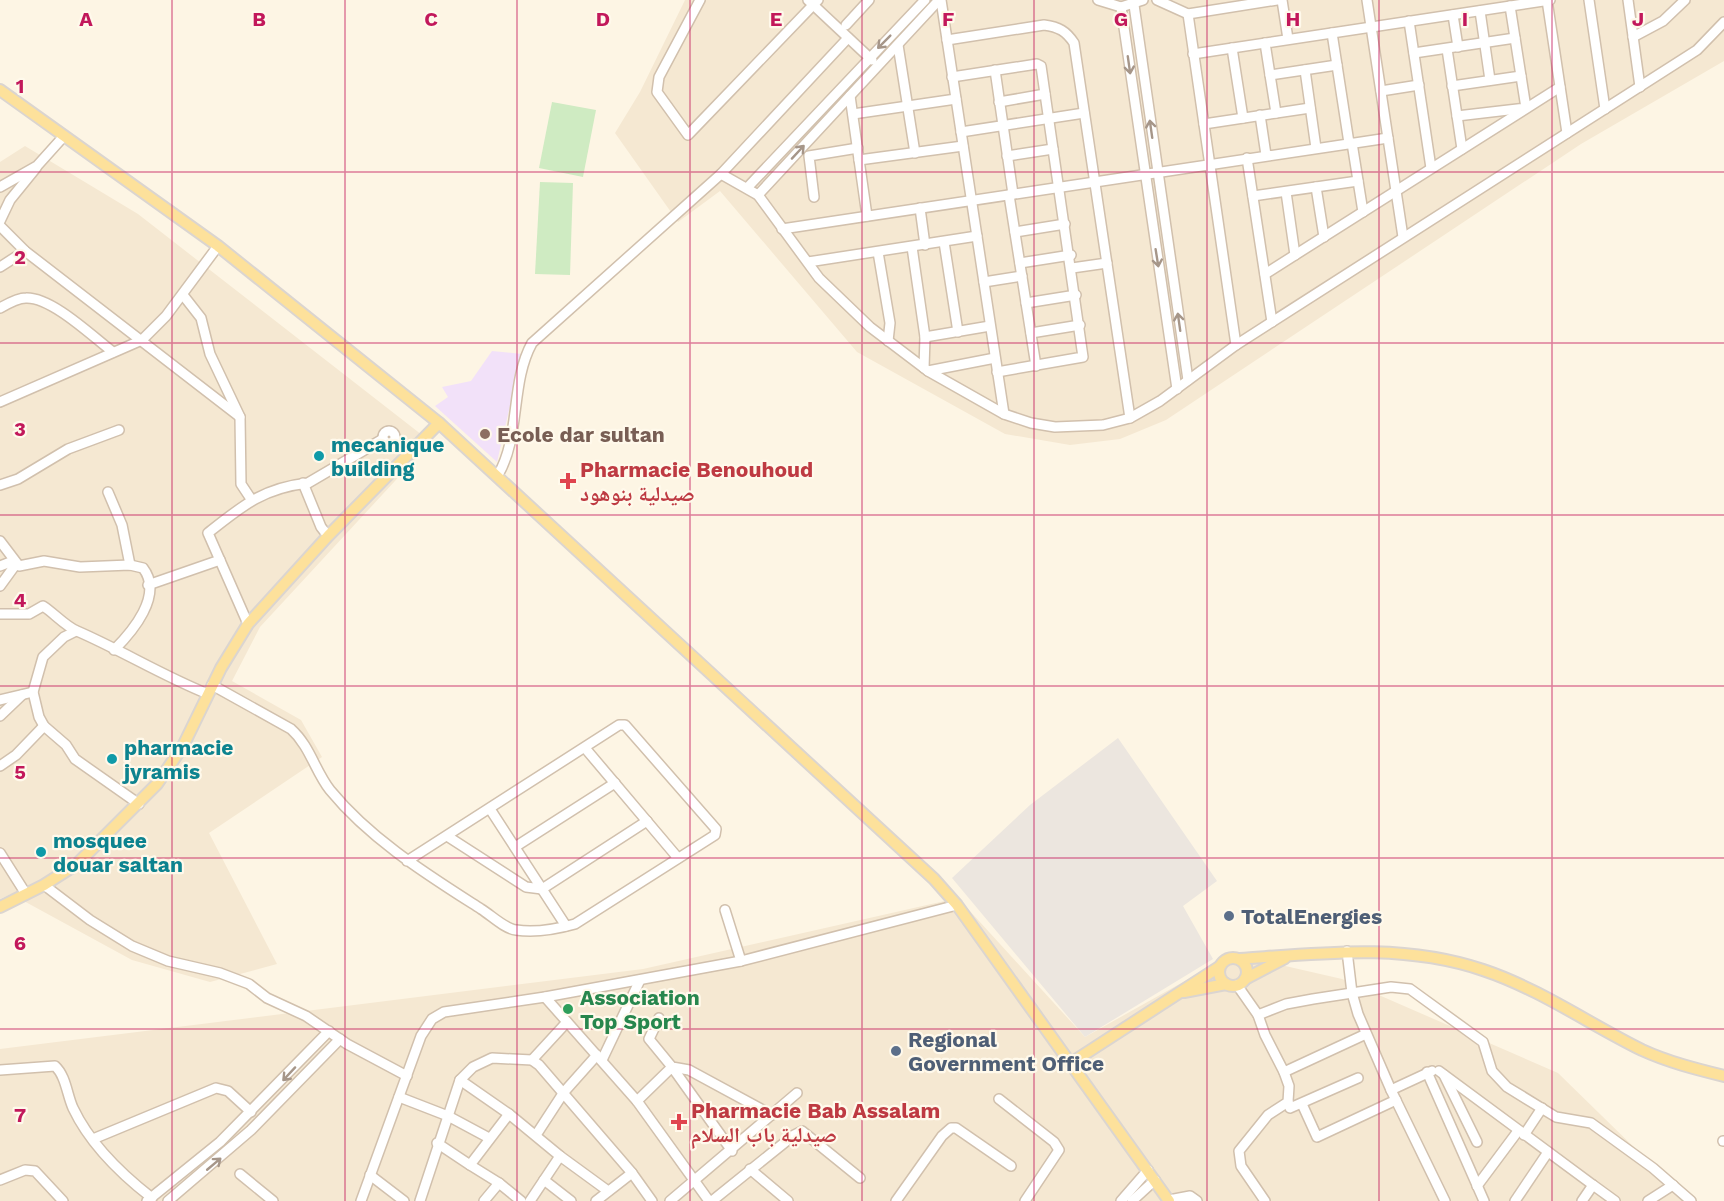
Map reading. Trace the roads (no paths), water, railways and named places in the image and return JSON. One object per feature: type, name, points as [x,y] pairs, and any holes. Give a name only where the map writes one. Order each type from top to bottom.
[{"type":"main road","points":[[0,90],[218,246],[439,423],[934,879],[957,905],[1169,1200]]},
{"type":"main road","points":[[0,907],[44,885],[95,849],[139,804],[172,765],[210,690],[248,624],[328,536],[439,423]]},
{"type":"main road","points":[[1071,1064],[1113,1033],[1184,992],[1228,958],[1286,958],[1347,951],[1424,956],[1484,970],[1542,995],[1642,1050],[1678,1064],[1724,1076]]},
{"type":"main road","points":[[1184,992],[1236,983],[1286,958]]},
{"type":"main road","points":[[1236,983],[1246,966],[1240,959]]},
{"type":"main road","points":[[1219,967],[1220,978],[1236,983]]},
{"type":"street","points":[[700,0],[659,77],[657,92],[688,135],[813,2],[878,66]]},
{"type":"street","points":[[846,25],[869,0]]},
{"type":"street","points":[[747,188],[925,0]]},
{"type":"street","points":[[940,0],[1004,414]]},
{"type":"street","points":[[758,195],[940,0]]},
{"type":"street","points":[[1098,0],[1122,7],[1134,5],[1143,0]]},
{"type":"street","points":[[1157,0],[1188,14],[1279,0],[1288,39]]},
{"type":"street","points":[[1367,0],[1403,237]]},
{"type":"street","points":[[1193,54],[1548,0],[1567,133]]},
{"type":"street","points":[[1589,0],[1605,109]]},
{"type":"street","points":[[1628,0],[1641,87]]},
{"type":"street","points":[[1633,37],[1663,21],[1685,0]]},
{"type":"street","points":[[1134,5],[1188,380]]},
{"type":"street","points":[[1510,6],[1526,108]]},
{"type":"street","points":[[1122,7],[1176,389]]},
{"type":"street","points":[[1480,10],[1490,81]]},
{"type":"street","points":[[1188,14],[1236,345]]},
{"type":"street","points":[[1453,15],[1458,47]]},
{"type":"street","points":[[1409,21],[1431,168]]},
{"type":"street","points":[[722,174],[758,195],[808,262],[846,305],[888,341],[926,369],[1004,414],[1031,423],[1055,427],[1103,425],[1130,418],[1176,389],[1236,345],[1698,50],[1724,22]]},
{"type":"street","points":[[947,40],[1044,25],[1058,27],[1068,34],[1074,43],[1130,418]]},
{"type":"street","points":[[1332,33],[1363,212]]},
{"type":"street","points":[[498,475],[507,459],[525,361],[532,343],[722,174],[848,38]]},
{"type":"street","points":[[1414,53],[1515,38]]},
{"type":"street","points":[[1265,43],[1276,113]]},
{"type":"street","points":[[898,45],[915,153]]},
{"type":"street","points":[[1232,48],[1243,118]]},
{"type":"street","points":[[1447,48],[1462,149]]},
{"type":"street","points":[[952,76],[1039,65],[1071,255],[1083,357],[998,372]]},
{"type":"street","points":[[1270,75],[1337,65]]},
{"type":"street","points":[[995,70],[1015,232],[1036,366]]},
{"type":"street","points":[[1305,70],[1316,148]]},
{"type":"street","points":[[1452,86],[1521,76]]},
{"type":"street","points":[[1381,91],[1419,85]]},
{"type":"street","points":[[1264,274],[1560,87]]},
{"type":"street","points":[[999,102],[1045,94]]},
{"type":"street","points":[[850,96],[867,216]]},
{"type":"street","points":[[853,114],[956,99]]},
{"type":"street","points":[[1204,124],[1310,108]]},
{"type":"street","points":[[1457,116],[1526,108]]},
{"type":"street","points":[[961,132],[1084,113]]},
{"type":"street","points":[[1260,115],[1266,155]]},
{"type":"street","points":[[64,136],[10,200],[0,224],[26,251],[240,417]]},
{"type":"street","points":[[782,229],[1388,138]]},
{"type":"street","points":[[860,160],[963,146]]},
{"type":"street","points":[[814,197],[810,156],[858,148]]},
{"type":"street","points":[[1007,156],[1053,149]]},
{"type":"street","points":[[1247,158],[1272,322]]},
{"type":"street","points":[[0,187],[37,166]]},
{"type":"street","points":[[1253,196],[1358,181]]},
{"type":"street","points":[[1316,187],[1324,237]]},
{"type":"street","points":[[1286,192],[1295,255]]},
{"type":"street","points":[[920,208],[925,245]]},
{"type":"street","points":[[1015,232],[1065,224]]},
{"type":"street","points":[[808,262],[977,236]]},
{"type":"street","points":[[944,242],[958,332]]},
{"type":"street","points":[[0,402],[142,340],[183,295],[218,246]]},
{"type":"street","points":[[912,247],[925,338],[926,369]]},
{"type":"street","points":[[0,267],[26,251]]},
{"type":"street","points":[[878,252],[890,323],[888,341]]},
{"type":"street","points":[[1020,263],[1071,255]]},
{"type":"street","points":[[1072,268],[1107,263]]},
{"type":"street","points":[[984,282],[1022,276]]},
{"type":"street","points":[[183,295],[201,318],[210,354],[240,417],[242,483],[251,499]]},
{"type":"street","points":[[1026,303],[1076,295]]},
{"type":"street","points":[[0,308],[25,297],[38,300],[59,310],[113,352]]},
{"type":"street","points":[[1031,333],[1080,325]]},
{"type":"street","points":[[925,338],[990,326]]},
{"type":"street","points":[[926,369],[995,358]]},
{"type":"street","points":[[0,485],[18,479],[68,449],[119,430]]},
{"type":"street","points":[[248,624],[208,533],[251,499],[303,483],[383,439]]},
{"type":"street","points":[[303,483],[321,527],[328,536]]},
{"type":"street","points":[[108,492],[122,525],[130,565]]},
{"type":"street","points":[[0,541],[14,563]]},
{"type":"street","points":[[148,585],[220,560]]},
{"type":"street","points":[[0,566],[44,561],[80,567],[130,565],[143,568],[147,573],[148,585],[146,607],[140,620],[114,650]]},
{"type":"street","points":[[0,586],[14,563]]},
{"type":"street","points":[[0,614],[29,614],[41,605],[76,631],[96,638],[114,650],[210,690],[291,729],[302,739],[318,774],[342,804],[407,861],[514,930],[575,924],[715,835],[716,829],[625,725],[620,725],[407,861]]},
{"type":"street","points":[[76,631],[64,637],[43,657],[33,692],[34,702],[44,726],[66,745],[75,759],[139,804]]},
{"type":"street","points":[[0,700],[33,692]]},
{"type":"street","points":[[0,716],[22,695]]},
{"type":"street","points":[[0,766],[16,755],[44,726]]},
{"type":"street","points":[[585,748],[678,858]]},
{"type":"street","points":[[515,847],[615,783]]},
{"type":"street","points":[[490,809],[566,926]]},
{"type":"street","points":[[447,836],[526,887],[542,889],[647,821]]},
{"type":"street","points":[[0,853],[26,894]]},
{"type":"street","points":[[0,862],[10,867]]},
{"type":"street","points":[[44,885],[90,920],[132,946],[168,961],[239,980],[329,1031],[340,1040],[407,1076]]},
{"type":"street","points":[[361,1201],[424,1030],[438,1015],[457,1009],[545,997],[741,961],[957,905]]},
{"type":"street","points":[[725,910],[741,961]]},
{"type":"street","points":[[1347,951],[1352,993],[1366,1034],[1390,1090],[1445,1201]]},
{"type":"street","points":[[536,1134],[564,1092],[600,1057],[640,980]]},
{"type":"street","points":[[1236,983],[1258,1014],[1265,1035],[1284,1072],[1289,1086],[1290,1108],[1358,1078]]},
{"type":"street","points":[[1258,1014],[1286,1004],[1352,993],[1401,987],[1419,994],[1483,1042],[1489,1066],[1498,1079],[1556,1117],[1591,1123],[1691,1201]]},
{"type":"street","points":[[545,997],[637,1101],[711,1201],[802,1131],[860,1178]]},
{"type":"street","points":[[659,1018],[649,1039],[672,1067],[732,1151]]},
{"type":"street","points":[[532,1060],[567,1022]]},
{"type":"street","points":[[0,1070],[55,1066],[73,1108],[93,1139],[115,1165],[150,1199],[204,1157],[329,1031]]},
{"type":"street","points":[[1284,1072],[1366,1034]]},
{"type":"street","points":[[168,1201],[251,1130],[340,1040]]},
{"type":"street","points":[[420,1201],[437,1143],[460,1080],[473,1067],[492,1058],[532,1060],[564,1092],[632,1173],[652,1201]]},
{"type":"street","points":[[637,1101],[672,1067]]},
{"type":"street","points":[[672,1067],[689,1070],[772,1115]]},
{"type":"street","points":[[1390,1090],[1427,1072],[1439,1071],[1615,1201]]},
{"type":"street","points":[[1439,1071],[1447,1080],[1477,1142]]},
{"type":"street","points":[[1427,1072],[1484,1201]]},
{"type":"street","points":[[460,1080],[536,1134],[560,1156],[608,1191]]},
{"type":"street","points":[[93,1139],[216,1088],[228,1091],[251,1112]]},
{"type":"street","points":[[670,1201],[732,1151],[797,1093]]},
{"type":"street","points":[[399,1097],[448,1116],[489,1138]]},
{"type":"street","points":[[999,1099],[1054,1142],[1059,1150],[1025,1201]]},
{"type":"street","points":[[1302,1104],[1317,1137],[1396,1100]]},
{"type":"street","points":[[1265,1201],[1241,1166],[1238,1158],[1239,1151],[1268,1115],[1288,1102]]},
{"type":"street","points":[[1477,1186],[1542,1108]]},
{"type":"street","points":[[470,1165],[509,1114]]},
{"type":"street","points":[[896,1201],[951,1128],[957,1128],[1011,1166]]},
{"type":"street","points":[[437,1143],[499,1183],[521,1201]]},
{"type":"street","points":[[1515,1201],[1548,1152]]},
{"type":"street","points":[[530,1201],[560,1156]]},
{"type":"street","points":[[750,1169],[788,1201]]},
{"type":"street","points":[[0,1180],[25,1170],[35,1171],[59,1200]]},
{"type":"street","points":[[1120,1201],[1148,1170]]},
{"type":"street","points":[[596,1201],[632,1173]]},
{"type":"street","points":[[240,1174],[273,1201]]},
{"type":"street","points":[[370,1175],[404,1201]]},
{"type":"street","points":[[544,1180],[571,1201]]},
{"type":"street","points":[[1132,1201],[1155,1180]]},
{"type":"street","points":[[484,1201],[499,1183]]},
{"type":"street","points":[[1582,1201],[1593,1185]]},
{"type":"street","points":[[1648,1201],[1672,1185]]},
{"type":"street","points":[[1142,1192],[1148,1201]]},
{"type":"street","points":[[1169,1200],[1190,1196],[1197,1201]]},
{"type":"place","name":"Ecole dar sultan","points":[[485,434]]},
{"type":"place","name":"mecanique building","points":[[319,456]]},
{"type":"place","name":"Pharmacie Benouhoud صيدلية بنوهود","points":[[568,481]]},
{"type":"place","name":"pharmacie jyramis","points":[[112,759]]},
{"type":"place","name":"mosquee douar saltan","points":[[41,852]]},
{"type":"place","name":"TotalEnergies","points":[[1229,916]]},
{"type":"place","name":"Association Top Sport","points":[[568,1009]]},
{"type":"place","name":"Regional Government Office","points":[[896,1051]]},
{"type":"place","name":"Pharmacie Bab Assalam صيدلية باب السلام","points":[[679,1122]]}]
